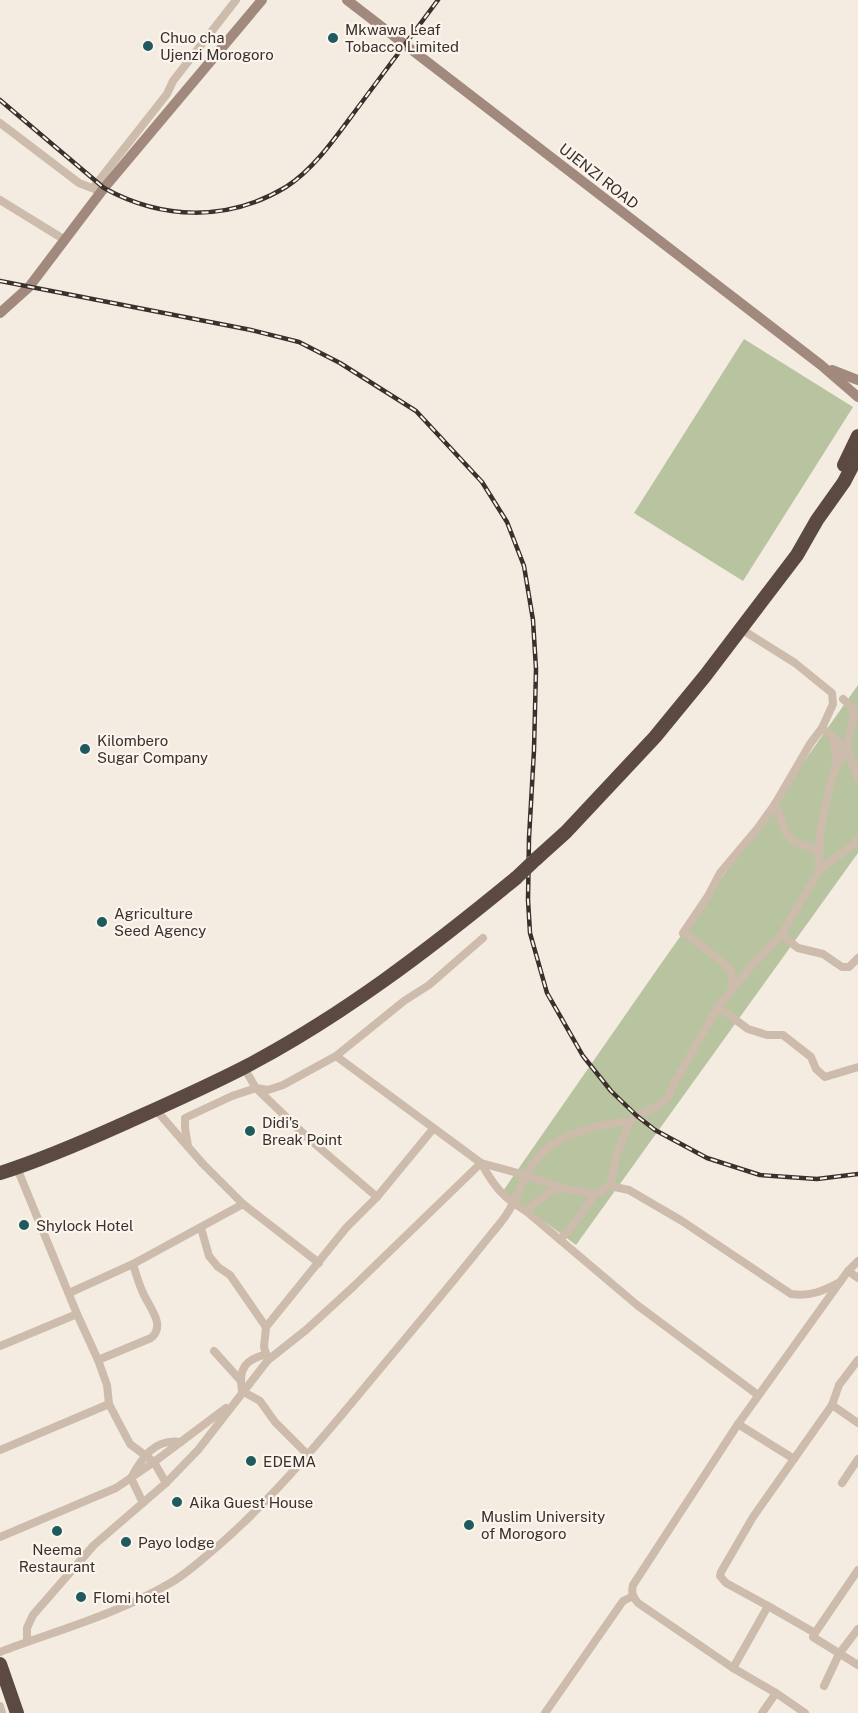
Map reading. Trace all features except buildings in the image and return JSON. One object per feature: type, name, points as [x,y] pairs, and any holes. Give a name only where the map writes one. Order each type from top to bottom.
[{"type":"highway","points":[[817,520],[824,501],[858,436]]},
{"type":"highway","points":[[0,1173],[91,1138],[244,1068],[339,1011],[436,942],[516,878],[566,832],[655,736],[705,676],[797,555],[817,520],[844,482],[858,455]]},
{"type":"highway","points":[[0,1666],[17,1713]]},
{"type":"street","points":[[0,313],[29,287],[65,240],[97,190],[167,94],[173,81],[236,0]]},
{"type":"street","points":[[97,190],[262,0]]},
{"type":"street","name":"UJENZI ROAD","points":[[347,0],[821,365],[858,397]]},
{"type":"street","points":[[352,0],[376,23]]},
{"type":"street","points":[[0,123],[79,183],[97,190]]},
{"type":"street","points":[[0,200],[65,240]]},
{"type":"street","points":[[821,365],[858,380]]},
{"type":"street","name":"UJENZI ROAD","points":[[834,376],[858,389]]},
{"type":"street","points":[[731,990],[732,978],[729,969],[704,947],[683,933],[708,896],[720,873],[775,804],[805,751],[822,729],[833,704],[832,693],[795,663],[741,629]]},
{"type":"street","points":[[834,772],[847,748],[854,713],[852,707],[843,699]]},
{"type":"street","points":[[822,729],[847,748],[858,778]]},
{"type":"street","points":[[820,869],[819,834],[834,772],[836,753],[833,737]]},
{"type":"street","points":[[775,804],[786,833],[795,842],[819,851]]},
{"type":"street","points":[[0,1652],[111,1612],[174,1581],[249,1518],[308,1455],[448,1288],[504,1217],[513,1204],[525,1175],[544,1151],[566,1138],[610,1124],[630,1122],[661,1104],[668,1097],[718,1007],[747,971],[781,935],[820,869],[858,838]]},
{"type":"street","points":[[781,935],[798,948],[823,954],[842,967],[849,967],[858,958]]},
{"type":"street","points":[[188,1146],[185,1118],[232,1096],[256,1088],[268,1090],[283,1085],[336,1056],[404,1001],[429,985],[483,938]]},
{"type":"street","points":[[729,969],[747,971]]},
{"type":"street","points":[[718,1007],[748,1029],[767,1035],[783,1035],[811,1057],[816,1069],[825,1077],[858,1067]]},
{"type":"street","points":[[336,1056],[481,1163],[561,1188],[595,1194]]},
{"type":"street","points":[[244,1068],[256,1088],[308,1138],[377,1197]]},
{"type":"street","points":[[156,1110],[203,1164],[243,1203],[319,1263]]},
{"type":"street","points":[[610,1186],[617,1153],[630,1122]]},
{"type":"street","points":[[267,1357],[264,1347],[266,1327],[346,1228],[377,1197],[434,1129]]},
{"type":"street","points":[[481,1163],[493,1184],[513,1204],[526,1211],[637,1305],[758,1395]]},
{"type":"street","points":[[27,1642],[27,1628],[33,1615],[94,1545],[166,1483],[198,1450],[267,1357],[306,1330],[481,1163]]},
{"type":"street","points":[[17,1168],[108,1385],[109,1404],[130,1444],[154,1462],[166,1483]]},
{"type":"street","points":[[560,1240],[578,1220],[595,1194],[610,1186],[628,1190],[682,1221],[791,1294],[802,1296],[815,1294],[841,1281]]},
{"type":"street","points":[[526,1211],[550,1192],[561,1188]]},
{"type":"street","points":[[69,1293],[132,1264],[243,1203]]},
{"type":"street","points":[[201,1228],[209,1256],[218,1267],[230,1275],[266,1327]]},
{"type":"street","points":[[805,1713],[638,1604],[631,1591],[738,1424],[848,1271],[858,1261]]},
{"type":"street","points":[[98,1360],[151,1338],[158,1329],[154,1311],[145,1297],[132,1264]]},
{"type":"street","points":[[848,1271],[858,1278]]},
{"type":"street","points":[[0,1346],[77,1314]]},
{"type":"street","points":[[214,1351],[241,1381]]},
{"type":"street","points":[[242,1391],[241,1372],[249,1361],[267,1357]]},
{"type":"street","points":[[815,1633],[726,1583],[720,1576],[753,1517],[832,1406],[839,1385],[858,1360]]},
{"type":"street","points":[[242,1391],[260,1401],[274,1422],[308,1455]]},
{"type":"street","points":[[0,1537],[116,1488],[235,1401]]},
{"type":"street","points":[[0,1450],[109,1404]]},
{"type":"street","points":[[832,1406],[858,1423]]},
{"type":"street","points":[[738,1424],[794,1459]]},
{"type":"street","points":[[131,1478],[144,1455],[152,1449],[173,1441],[181,1442]]},
{"type":"street","points":[[842,1483],[858,1459]]},
{"type":"street","points":[[131,1478],[143,1503]]},
{"type":"street","points":[[858,1570],[813,1637],[858,1665]]},
{"type":"street","points":[[544,1713],[623,1601],[633,1596]]},
{"type":"street","points":[[733,1668],[768,1606]]},
{"type":"street","points":[[824,1686],[839,1654],[858,1629]]},
{"type":"street","points":[[762,1713],[776,1693]]},
{"type":"street","points":[[0,1706],[2,1713]]},
{"type":"green space","points":[[744,339],[853,407],[743,581],[634,513]]},
{"type":"green space","points":[[858,685],[858,853],[576,1245],[503,1191]]},
{"type":"railway","points":[[0,100],[104,188],[126,199],[172,211],[195,213],[241,206],[286,187],[307,170],[336,137],[438,0]]},
{"type":"railway","points":[[0,281],[251,330],[299,342],[340,363],[416,411],[482,482],[507,522],[524,566],[533,620],[536,669],[529,838],[530,933],[547,993],[583,1056],[611,1091],[637,1116],[655,1130],[707,1158],[760,1175],[817,1179],[858,1174]]},
{"type":"place","name":"Mkwawa Leaf Tobacco Limited","points":[[333,38]]},
{"type":"place","name":"Chuo cha Ujenzi Morogoro","points":[[148,46]]},
{"type":"place","name":"Kilombero Sugar Company","points":[[85,749]]},
{"type":"place","name":"Agriculture Seed Agency","points":[[102,922]]},
{"type":"place","name":"Didi's Break Point","points":[[250,1131]]},
{"type":"place","name":"Shylock Hotel","points":[[24,1225]]},
{"type":"place","name":"EDEMA","points":[[251,1461]]},
{"type":"place","name":"Aika Guest House","points":[[177,1502]]},
{"type":"place","name":"Muslim University of Morogoro","points":[[469,1525]]},
{"type":"place","name":"Neema Restaurant","points":[[57,1531]]},
{"type":"place","name":"Payo lodge","points":[[126,1542]]},
{"type":"place","name":"Flomi hotel","points":[[81,1597]]}]
